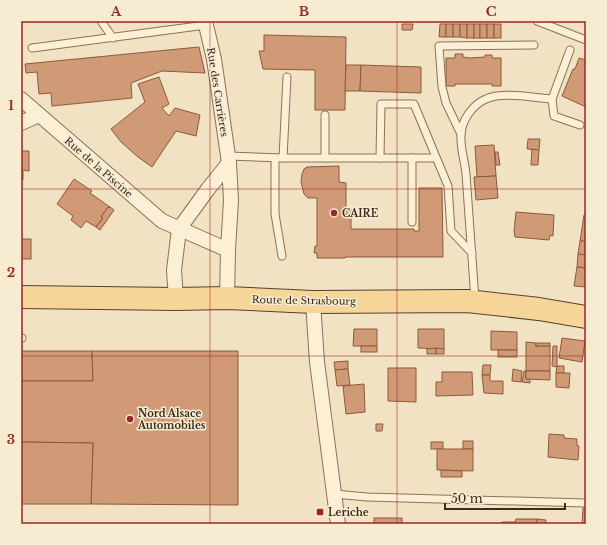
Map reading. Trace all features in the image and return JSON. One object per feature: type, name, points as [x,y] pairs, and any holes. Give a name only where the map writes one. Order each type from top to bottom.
[{"type":"main road","name":"Route de Strasbourg","points":[[21,297],[176,299],[227,298],[313,302],[475,302],[586,317]]},
{"type":"street","name":"Rue des Carrières","points":[[206,23],[215,66],[229,160],[231,200],[227,298]]},
{"type":"street","name":"Rue de la Piscine","points":[[21,99],[162,221],[228,250]]},
{"type":"street","points":[[21,123],[38,115]]},
{"type":"street","points":[[176,299],[174,270],[179,229],[229,160]]},
{"type":"street","points":[[313,302],[316,362],[338,524]]},
{"type":"lane","points":[[101,21],[113,38]]},
{"type":"lane","points":[[537,21],[586,40]]},
{"type":"lane","points":[[32,48],[113,38],[206,23]]},
{"type":"lane","points":[[475,302],[465,167],[461,134],[446,103],[442,87],[439,46],[534,44]]},
{"type":"lane","points":[[570,50],[552,99],[554,116],[580,125]]},
{"type":"lane","points":[[282,256],[275,214],[287,77]]},
{"type":"lane","points":[[461,134],[464,124],[472,110],[479,102],[486,98],[496,95],[510,95],[552,99]]},
{"type":"lane","points":[[380,158],[381,104],[414,104],[448,186],[451,231],[472,253]]},
{"type":"lane","points":[[325,115],[325,158]]},
{"type":"lane","points":[[229,160],[279,158],[436,158]]},
{"type":"lane","points":[[412,158],[412,222]]},
{"type":"lane","points":[[334,494],[367,497],[586,503]]},
{"type":"building","points":[[402,24],[413,24],[412,30],[402,30]]},
{"type":"building","points":[[440,24],[446,24],[446,37],[439,37]]},
{"type":"building","points":[[446,24],[453,24],[453,37],[446,37]]},
{"type":"building","points":[[453,24],[460,24],[460,37],[453,37]]},
{"type":"building","points":[[460,24],[467,24],[467,38],[460,37]]},
{"type":"building","points":[[467,24],[474,24],[474,38],[467,38]]},
{"type":"building","points":[[474,24],[480,24],[480,38],[474,38]]},
{"type":"building","points":[[480,24],[487,24],[487,38],[480,38]]},
{"type":"building","points":[[487,24],[494,24],[494,38],[487,38]]},
{"type":"building","points":[[494,24],[501,24],[501,38],[494,38]]},
{"type":"building","points":[[264,35],[346,37],[345,110],[315,110],[315,70],[263,69],[259,51],[264,51]]},
{"type":"building","points":[[199,47],[205,73],[162,71],[131,83],[132,98],[52,106],[51,93],[39,94],[37,72],[26,73],[25,64]]},
{"type":"building","points":[[455,54],[463,54],[463,57],[470,58],[492,55],[492,58],[501,58],[501,86],[492,86],[492,84],[455,84],[455,86],[446,86],[446,58],[455,58]]},
{"type":"building","points":[[579,58],[586,60],[586,107],[562,96]]},
{"type":"building","points":[[346,65],[361,65],[360,91],[345,91]]},
{"type":"building","points":[[361,65],[421,67],[421,93],[360,91]]},
{"type":"building","points":[[159,77],[169,104],[162,108],[169,116],[175,108],[200,115],[196,136],[176,131],[152,167],[121,142],[111,129],[145,102],[138,84]]},
{"type":"building","points":[[528,139],[540,139],[539,150],[527,149]]},
{"type":"building","points":[[494,145],[496,176],[477,177],[475,146]]},
{"type":"building","points":[[532,149],[539,150],[538,165],[531,165]]},
{"type":"building","points":[[21,151],[29,151],[29,171],[23,170],[23,180],[21,180]]},
{"type":"building","points":[[495,152],[498,152],[500,165],[496,165]]},
{"type":"building","name":"CAIRE","points":[[339,166],[339,182],[346,183],[346,209],[351,209],[351,229],[414,229],[414,231],[419,231],[419,188],[442,188],[443,257],[317,258],[317,253],[314,253],[315,246],[317,246],[317,198],[308,198],[304,194],[301,182],[302,174],[304,169],[307,167]]},
{"type":"building","points":[[496,176],[498,198],[476,200],[474,177]]},
{"type":"building","points":[[74,179],[92,191],[90,193],[110,207],[108,207],[101,217],[103,218],[96,227],[86,221],[81,228],[71,220],[73,216],[57,204]]},
{"type":"building","points":[[108,207],[114,210],[100,230],[96,227],[103,218],[101,217]]},
{"type":"building","points":[[516,212],[554,215],[553,236],[550,235],[549,240],[515,237],[514,231]]},
{"type":"building","points":[[584,215],[586,215],[586,241],[580,241]]},
{"type":"building","points":[[21,239],[31,239],[31,259],[21,259]]},
{"type":"building","points":[[580,241],[586,241],[586,255],[578,254]]},
{"type":"building","points":[[578,254],[586,255],[586,268],[577,267]]},
{"type":"building","points":[[577,267],[586,268],[586,287],[574,286]]},
{"type":"building","points":[[354,329],[377,329],[377,346],[353,346]]},
{"type":"building","points":[[418,329],[444,329],[444,349],[418,348]]},
{"type":"building","points":[[491,331],[517,332],[517,350],[491,350]]},
{"type":"building","points":[[562,338],[585,341],[582,362],[559,358]]},
{"type":"building","points":[[526,342],[536,343],[536,346],[550,346],[550,371],[526,371]]},
{"type":"building","points":[[536,343],[550,343],[550,346],[536,346]]},
{"type":"building","points":[[361,346],[377,346],[377,352],[361,352]]},
{"type":"building","points":[[553,346],[557,346],[557,367],[552,366]]},
{"type":"building","points":[[436,348],[436,354],[427,354],[427,349]]},
{"type":"building","points":[[436,348],[444,349],[444,354],[436,354]]},
{"type":"building","points":[[498,350],[517,350],[517,357],[498,357]]},
{"type":"building","points":[[21,351],[92,351],[93,381],[21,381]]},
{"type":"building","name":"Nord Alsace Automobiles","points":[[92,351],[238,351],[238,505],[91,504],[93,443],[21,442],[21,381],[93,381]]},
{"type":"building","points":[[348,361],[348,369],[335,370],[334,362]]},
{"type":"building","points":[[483,365],[491,365],[490,375],[482,375]]},
{"type":"building","points":[[557,366],[564,366],[564,373],[556,373]]},
{"type":"building","points":[[388,368],[416,368],[416,402],[388,401]]},
{"type":"building","points":[[348,369],[350,385],[337,386],[335,370]]},
{"type":"building","points":[[513,369],[522,371],[521,382],[512,381]]},
{"type":"building","points":[[524,371],[526,371],[526,379],[530,379],[530,383],[522,382]]},
{"type":"building","points":[[526,371],[550,371],[550,380],[526,379]]},
{"type":"building","points":[[442,372],[472,372],[473,395],[436,396],[436,382],[442,382]]},
{"type":"building","points":[[556,373],[570,373],[569,388],[556,387]]},
{"type":"building","points":[[482,375],[490,375],[490,381],[503,381],[503,394],[484,393]]},
{"type":"building","points":[[364,384],[365,412],[346,414],[343,386]]},
{"type":"building","points":[[376,424],[383,424],[382,431],[376,431]]},
{"type":"building","points":[[549,434],[564,435],[564,438],[577,439],[577,446],[579,446],[578,460],[548,457]]},
{"type":"building","points":[[463,441],[473,441],[473,449],[463,449]]},
{"type":"building","points":[[21,442],[93,443],[91,504],[21,504]]},
{"type":"building","points":[[431,442],[443,442],[443,449],[431,449]]},
{"type":"building","points":[[437,449],[473,449],[473,471],[437,470]]},
{"type":"building","points":[[441,470],[462,471],[462,477],[441,477]]},
{"type":"building","points":[[583,508],[586,508],[586,524],[582,524]]},
{"type":"building","points":[[374,518],[402,518],[402,524],[374,524]]},
{"type":"building","points":[[516,519],[537,519],[537,524],[502,524],[502,522],[515,522]]},
{"type":"building","points":[[537,519],[546,520],[546,524],[537,524]]},
{"type":"place","name":"CAIRE","points":[[334,213]]},
{"type":"place","name":"Nord Alsace Automobiles","points":[[130,419]]},
{"type":"place","name":"Leriche","points":[[320,512]]}]
